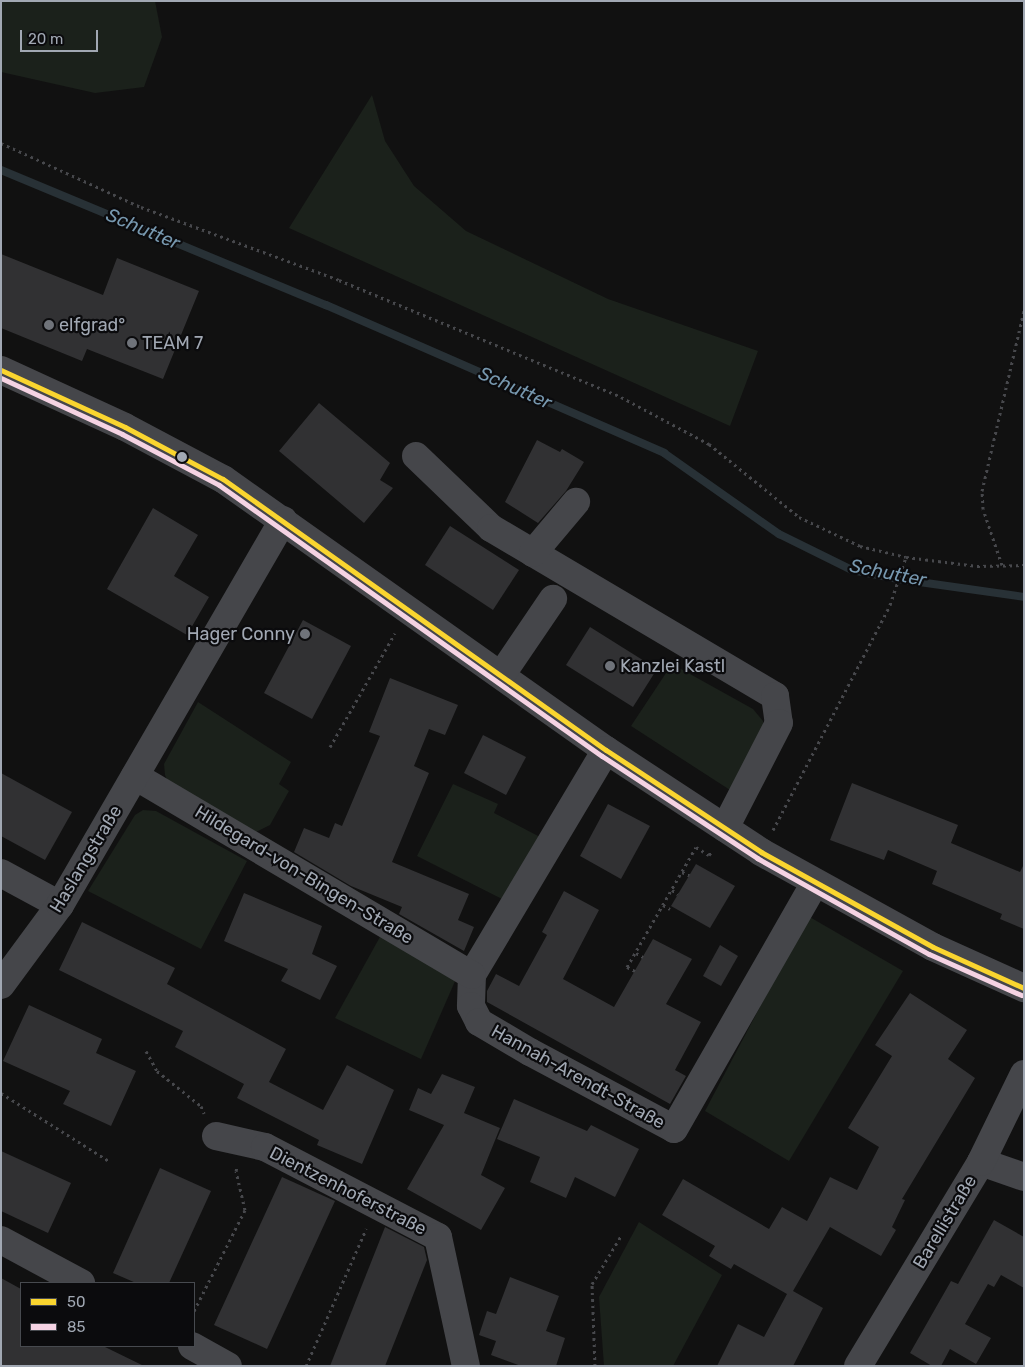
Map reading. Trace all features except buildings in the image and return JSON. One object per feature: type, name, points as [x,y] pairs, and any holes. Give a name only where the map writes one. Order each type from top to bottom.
[{"type":"street","points":[[1,370],[126,427],[224,479],[502,674],[720,837],[761,852],[933,947],[1024,988]]},
{"type":"street","points":[[416,456],[491,528],[775,696],[779,723],[720,837]]},
{"type":"street","points":[[533,553],[576,502]]},
{"type":"street","name":"Haslangstraße","points":[[1,985],[60,905],[282,520]]},
{"type":"street","points":[[502,674],[553,599]]},
{"type":"street","name":"Hannah-Arendt-Straße","points":[[606,750],[472,975],[470,1006],[479,1022],[530,1052],[674,1130],[815,883]]},
{"type":"street","name":"Hildegard-von-Bingen-Straße","points":[[135,776],[472,975]]},
{"type":"street","points":[[1,873],[60,905]]},
{"type":"street","name":"Barellistraße","points":[[858,1366],[981,1162],[1024,1074]]},
{"type":"street","name":"Dientzenhoferstraße","points":[[229,1139],[265,1147],[438,1237],[466,1366]]},
{"type":"street","points":[[981,1162],[1024,1177]]},
{"type":"street","points":[[1,1240],[79,1282]]},
{"type":"street","points":[[194,1347],[228,1366]]},
{"type":"path","points":[[1,143],[141,207],[339,280],[621,398],[708,444],[799,517],[860,546],[906,557],[977,566],[1024,565]]},
{"type":"path","points":[[1002,565],[983,509],[982,490],[1024,310]]},
{"type":"path","points":[[761,852],[890,605],[906,557]]},
{"type":"path","points":[[330,747],[396,633]]},
{"type":"path","points":[[635,971],[627,967],[696,847],[709,855],[720,837]]},
{"type":"path","points":[[682,872],[689,875]]},
{"type":"path","points":[[672,890],[678,894]]},
{"type":"path","points":[[663,905],[670,908]]},
{"type":"path","points":[[636,953],[643,957]]},
{"type":"path","points":[[146,1050],[157,1071],[201,1106],[229,1139],[245,1210],[195,1308]]},
{"type":"path","points":[[1,1093],[109,1161]]},
{"type":"path","points":[[306,1366],[377,1206]]},
{"type":"path","points":[[595,1366],[592,1284],[621,1236]]},
{"type":"shaded area","points":[[1,1],[155,1],[162,37],[144,87],[95,93],[1,72]]},
{"type":"shaded area","points":[[372,95],[385,141],[414,186],[466,231],[608,299],[758,351],[730,426],[289,228]]},
{"type":"shaded area","points":[[672,664],[753,709],[763,721],[763,740],[730,790],[631,726]]},
{"type":"shaded area","points":[[198,702],[291,762],[279,784],[289,791],[270,825],[256,832],[168,782],[164,764]]},
{"type":"shaded area","points":[[453,784],[498,804],[494,813],[540,837],[504,900],[417,856]]},
{"type":"shaded area","points":[[143,810],[156,811],[247,861],[201,949],[88,891],[135,815]]},
{"type":"shaded area","points":[[808,916],[903,971],[789,1161],[705,1111]]},
{"type":"shaded area","points":[[381,935],[456,979],[421,1059],[335,1018]]},
{"type":"shaded area","points":[[639,1222],[722,1275],[673,1366],[604,1366],[599,1297]]},
{"type":"waterway","name":"Schutter","points":[[1,170],[326,305],[664,453],[779,534],[852,570],[898,579],[1024,597]]},
{"type":"transit line","name":"50","points":[[1,370],[125,427],[223,479],[606,750],[761,852],[933,947],[1024,988]]},
{"type":"transit line","name":"85","points":[[1,378],[122,434],[219,485],[602,756],[757,858],[929,954],[1021,995]]},
{"type":"place","name":"elfgrad°","points":[[49,325]]},
{"type":"place","name":"TEAM 7","points":[[132,343]]},
{"type":"place","name":"Hager Conny","points":[[305,634]]},
{"type":"place","name":"Kanzlei Kastl","points":[[610,666]]}]
